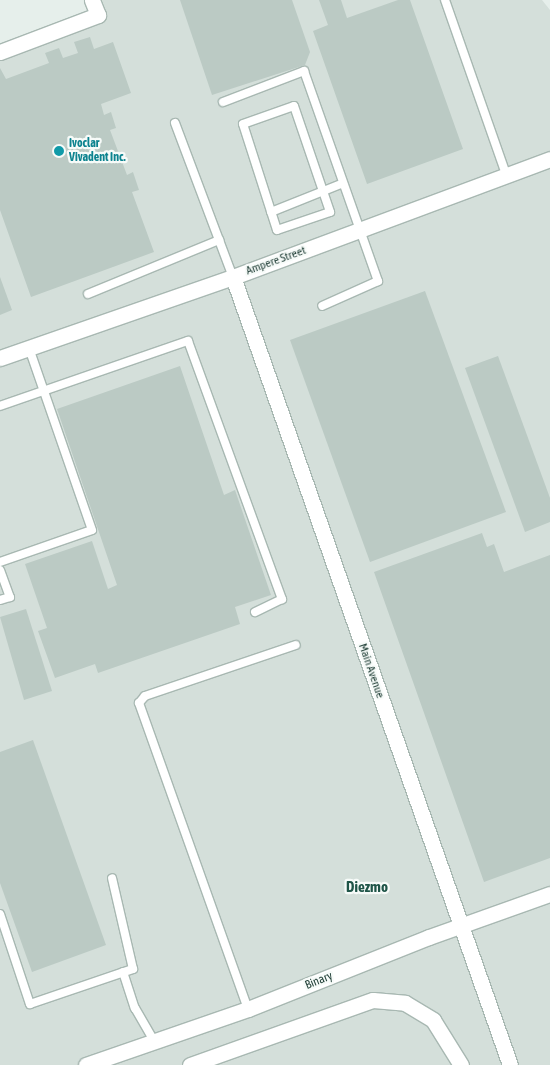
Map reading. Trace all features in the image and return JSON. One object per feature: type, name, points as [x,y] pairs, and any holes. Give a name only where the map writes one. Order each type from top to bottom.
[{"type":"street","points":[[0,52],[98,15],[92,0]]},
{"type":"street","name":"Ampere Street","points":[[0,358],[233,277],[506,174],[549,161]]},
{"type":"street","name":"Main Avenue","points":[[233,277],[510,1065]]},
{"type":"street","name":"Binary","points":[[86,1065],[248,1009],[460,925],[550,894]]},
{"type":"street","points":[[190,1065],[372,1000],[406,1003],[433,1020],[461,1065]]},
{"type":"lane","points":[[445,0],[506,174]]},
{"type":"lane","points":[[223,102],[304,71],[341,184],[378,281],[322,306]]},
{"type":"lane","points":[[294,106],[324,192],[330,212],[277,230],[242,124],[294,106]]},
{"type":"lane","points":[[175,123],[233,277]]},
{"type":"lane","points":[[272,212],[341,184]]},
{"type":"lane","points":[[88,294],[219,240]]},
{"type":"lane","points":[[0,406],[188,341],[282,599],[255,612]]},
{"type":"lane","points":[[0,562],[92,530],[29,348]]},
{"type":"lane","points":[[0,570],[10,597],[0,600]]},
{"type":"lane","points":[[248,1009],[139,703],[146,696],[296,646]]},
{"type":"lane","points":[[0,914],[30,1004],[132,969],[112,878]]},
{"type":"lane","points":[[123,972],[135,1008],[154,1042]]},
{"type":"shaded area","points":[[102,0],[542,0],[550,10],[550,1065],[0,1065],[0,57],[108,16]]},
{"type":"building","points":[[180,0],[292,0],[310,52],[305,65],[212,95]]},
{"type":"building","points":[[319,0],[341,0],[347,18],[398,0],[410,0],[463,149],[367,184],[313,31],[328,25]]},
{"type":"building","name":"Ivoclar Vivadent Inc.","points":[[90,37],[94,49],[113,42],[131,93],[101,104],[104,115],[111,112],[116,128],[110,130],[127,175],[133,172],[139,190],[132,192],[154,252],[31,297],[0,210],[0,68],[6,79],[49,63],[45,53],[59,48],[63,58],[78,53],[74,42]]},
{"type":"building","points":[[0,277],[12,310],[0,315]]},
{"type":"building","points":[[425,291],[506,512],[370,562],[290,340]]},
{"type":"building","points":[[498,356],[550,498],[550,522],[525,532],[465,368]]},
{"type":"building","points":[[180,366],[224,495],[235,490],[271,595],[235,607],[240,624],[98,673],[95,664],[55,678],[38,631],[47,628],[25,564],[92,541],[108,589],[117,585],[57,409]]},
{"type":"building","points":[[482,533],[487,547],[494,544],[504,572],[550,555],[550,858],[484,882],[374,572]]},
{"type":"building","points":[[26,609],[52,691],[24,700],[0,617]]},
{"type":"building","points":[[33,740],[106,945],[32,972],[0,883],[0,752]]},
{"type":"place","name":"Ivoclar Vivadent Inc.","points":[[59,151]]},
{"type":"district","name":"Diezmo","points":[[367,887]]}]
